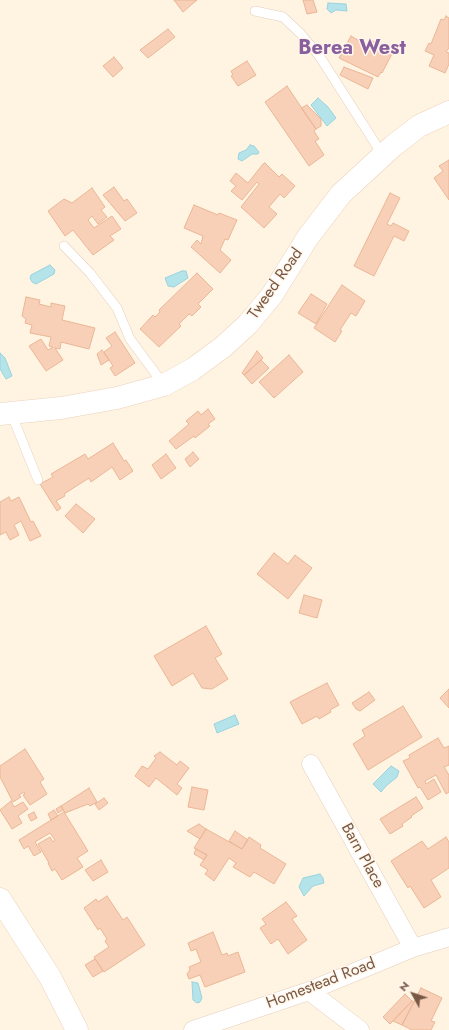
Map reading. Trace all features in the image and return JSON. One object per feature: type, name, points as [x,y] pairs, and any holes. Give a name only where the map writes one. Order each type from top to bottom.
[{"type":"street","name":"Tweed Road","points":[[6,413],[61,408],[117,398],[164,384],[193,369],[224,347],[248,324],[272,295],[308,237],[341,194],[382,154],[419,126],[449,112]]},
{"type":"street","name":"Barn Place","points":[[311,764],[413,948]]},
{"type":"street","points":[[0,899],[50,978],[76,1030]]},
{"type":"street","name":"Homestead Road","points":[[193,1030],[309,991],[413,948],[449,937]]},
{"type":"street","points":[[309,991],[360,1030]]},
{"type":"lane","points":[[255,11],[283,18],[301,34],[320,58],[382,154]]},
{"type":"lane","points":[[64,246],[90,273],[118,308],[130,339],[164,384]]},
{"type":"lane","points":[[6,413],[38,480]]},
{"type":"water","points":[[328,3],[346,4],[347,11],[336,10],[331,13],[327,9]]},
{"type":"water","points":[[318,98],[328,107],[336,118],[327,126],[311,105]]},
{"type":"water","points":[[250,145],[254,146],[259,152],[258,154],[252,154],[242,161],[238,159],[239,153],[246,150]]},
{"type":"water","points":[[50,265],[55,270],[54,274],[36,284],[32,282],[30,278],[31,275]]},
{"type":"water","points":[[182,271],[186,271],[188,278],[174,287],[168,286],[165,278]]},
{"type":"water","points":[[0,353],[5,358],[12,376],[6,379],[0,369]]},
{"type":"water","points":[[235,715],[239,724],[217,733],[214,724]]},
{"type":"water","points":[[391,766],[399,771],[397,777],[381,792],[373,784]]},
{"type":"water","points":[[320,874],[324,883],[313,886],[304,896],[299,887],[303,878]]},
{"type":"water","points":[[192,982],[198,983],[202,998],[200,1002],[197,1003],[193,1000]]},
{"type":"building","points":[[174,0],[197,0],[183,12]]},
{"type":"building","points":[[303,0],[313,0],[317,12],[307,14]]},
{"type":"building","points":[[446,16],[449,18],[449,48],[446,52],[449,53],[449,64],[445,73],[429,66],[434,55],[425,51],[429,43],[431,44],[441,19],[444,20]]},
{"type":"building","points":[[168,29],[175,37],[148,58],[140,50]]},
{"type":"building","points":[[351,36],[368,46],[371,40],[383,47],[385,43],[395,48],[382,73],[381,72],[378,77],[339,58]]},
{"type":"building","points":[[114,57],[123,68],[113,77],[103,66]]},
{"type":"building","points":[[247,61],[256,75],[238,86],[231,76],[233,75],[231,71]]},
{"type":"building","points":[[344,67],[373,78],[368,89],[340,75]]},
{"type":"building","points":[[287,86],[316,129],[314,131],[319,139],[315,141],[324,155],[309,166],[265,102]]},
{"type":"building","points":[[307,105],[321,119],[321,126],[316,129],[301,108]]},
{"type":"building","points":[[449,160],[449,200],[434,178],[443,171],[439,166]]},
{"type":"building","points":[[265,163],[279,177],[282,174],[295,186],[284,198],[280,194],[269,207],[277,214],[264,228],[241,207],[259,184],[257,182],[242,200],[231,191],[236,186],[230,181],[236,173],[248,183]]},
{"type":"building","points":[[114,187],[124,201],[127,199],[137,213],[125,221],[103,195]]},
{"type":"building","points":[[92,188],[105,207],[101,210],[107,217],[98,224],[92,216],[88,220],[94,228],[112,216],[121,229],[110,236],[114,240],[93,255],[73,230],[65,236],[48,211],[64,199],[72,203]]},
{"type":"building","points":[[390,193],[400,198],[387,224],[391,226],[393,223],[409,231],[404,241],[394,236],[374,276],[354,266]]},
{"type":"building","points":[[194,205],[218,215],[219,213],[237,220],[228,240],[225,239],[220,250],[231,260],[220,273],[191,247],[197,240],[201,244],[203,236],[184,228]]},
{"type":"building","points":[[197,273],[213,289],[198,304],[201,307],[192,316],[189,314],[179,324],[181,326],[159,347],[140,329],[153,315],[155,317],[160,312],[159,310]]},
{"type":"building","points":[[342,285],[365,301],[356,316],[351,313],[340,330],[342,331],[335,342],[314,328]]},
{"type":"building","points":[[311,294],[327,304],[316,324],[298,313]]},
{"type":"building","points":[[26,297],[40,300],[39,304],[51,307],[51,303],[65,306],[62,320],[95,328],[89,349],[61,342],[60,349],[55,348],[63,360],[46,371],[29,346],[41,339],[48,350],[53,347],[49,346],[51,337],[30,333],[32,325],[25,323],[26,319],[22,316]]},
{"type":"building","points":[[115,332],[135,363],[115,376],[110,368],[113,366],[104,352],[112,346],[106,338]]},
{"type":"building","points":[[102,350],[109,360],[101,365],[97,354]]},
{"type":"building","points":[[257,351],[263,358],[244,375],[242,373]]},
{"type":"building","points":[[289,355],[303,372],[274,398],[259,382]]},
{"type":"building","points":[[261,360],[269,368],[252,384],[244,375]]},
{"type":"building","points":[[208,409],[215,419],[208,424],[210,426],[195,438],[194,436],[176,449],[169,441],[189,424],[186,421],[198,411],[201,415]]},
{"type":"building","points":[[113,443],[124,461],[126,460],[133,471],[120,480],[112,467],[91,482],[89,478],[56,501],[61,508],[57,511],[40,484],[53,477],[51,474],[85,454],[88,459]]},
{"type":"building","points":[[193,452],[199,459],[190,467],[185,459]]},
{"type":"building","points":[[166,454],[176,468],[161,479],[152,465]]},
{"type":"building","points":[[9,497],[11,501],[19,497],[31,522],[33,521],[41,536],[30,541],[21,521],[14,525],[19,535],[10,540],[6,532],[0,535],[0,502]]},
{"type":"building","points":[[76,504],[95,519],[83,533],[65,516]]},
{"type":"building","points":[[274,553],[288,564],[295,555],[312,568],[288,599],[257,574]]},
{"type":"building","points":[[304,595],[322,600],[317,618],[299,613]]},
{"type":"building","points":[[206,626],[222,654],[215,658],[228,679],[212,689],[202,688],[193,673],[172,686],[154,656]]},
{"type":"building","points":[[327,683],[339,705],[319,719],[317,716],[302,724],[290,702]]},
{"type":"building","points":[[449,689],[449,708],[440,698]]},
{"type":"building","points":[[369,692],[375,700],[360,711],[356,709],[352,703]]},
{"type":"building","points":[[403,706],[422,737],[368,770],[353,744],[365,736],[362,730]]},
{"type":"building","points":[[438,738],[444,748],[449,746],[449,765],[444,767],[449,775],[449,792],[446,794],[436,775],[425,781],[426,784],[434,779],[441,792],[428,800],[420,787],[418,788],[403,761],[410,758],[409,755]]},
{"type":"building","points":[[25,749],[44,779],[40,782],[47,794],[30,805],[23,795],[25,794],[24,792],[19,795],[21,797],[13,802],[0,777],[0,766]]},
{"type":"building","points":[[160,752],[177,765],[180,761],[189,768],[177,784],[182,788],[177,795],[156,778],[149,787],[135,776],[142,766],[148,769],[156,758],[154,756]]},
{"type":"building","points":[[192,787],[208,790],[204,810],[188,807]]},
{"type":"building","points":[[89,788],[97,802],[90,806],[88,804],[65,813],[61,806]]},
{"type":"building","points":[[416,797],[423,808],[402,824],[403,826],[390,834],[380,819]]},
{"type":"building","points":[[104,798],[108,803],[99,810],[95,804]]},
{"type":"building","points":[[11,801],[14,807],[23,802],[28,809],[18,816],[22,823],[12,829],[0,810]]},
{"type":"building","points":[[61,806],[63,810],[58,813],[56,809]]},
{"type":"building","points":[[54,810],[58,816],[51,820],[48,814]]},
{"type":"building","points":[[34,812],[37,818],[31,821],[28,815]]},
{"type":"building","points":[[64,812],[88,851],[77,858],[83,867],[62,880],[55,869],[52,871],[38,844],[50,837],[53,842],[55,840],[50,833],[35,842],[41,852],[34,856],[28,846],[24,849],[19,840]]},
{"type":"building","points":[[199,824],[206,829],[200,839],[187,831]]},
{"type":"building","points":[[206,829],[242,849],[249,837],[261,845],[260,848],[286,864],[274,884],[254,872],[250,877],[233,867],[236,863],[229,858],[214,881],[205,874],[208,870],[200,865],[207,855],[194,848]]},
{"type":"building","points":[[235,831],[248,840],[242,849],[229,841]]},
{"type":"building","points":[[446,837],[449,842],[449,868],[431,880],[441,897],[424,908],[410,886],[408,888],[391,861],[422,841],[428,849]]},
{"type":"building","points":[[196,849],[207,855],[204,860],[194,854]]},
{"type":"building","points":[[101,860],[108,872],[93,881],[85,870]]},
{"type":"building","points":[[107,896],[123,920],[127,917],[145,945],[104,972],[94,957],[109,947],[105,941],[107,939],[100,928],[98,930],[84,908],[96,899],[98,902]]},
{"type":"building","points":[[286,902],[297,916],[292,919],[307,940],[288,954],[278,939],[271,944],[260,928],[266,924],[262,919]]},
{"type":"building","points":[[213,932],[222,955],[227,953],[228,956],[238,952],[245,972],[205,987],[200,975],[189,979],[187,974],[190,970],[189,967],[201,962],[196,949],[191,951],[188,943]]},
{"type":"building","points":[[95,959],[103,971],[93,977],[85,965]]},
{"type":"building","points":[[421,988],[442,998],[431,1021],[435,1022],[431,1030],[412,1030],[402,1025]]},
{"type":"building","points":[[405,994],[412,1001],[390,1024],[383,1017]]},
{"type":"building","points":[[412,1001],[414,1002],[402,1025],[393,1021]]},
{"type":"district","name":"Berea West","points":[[352,49]]}]
